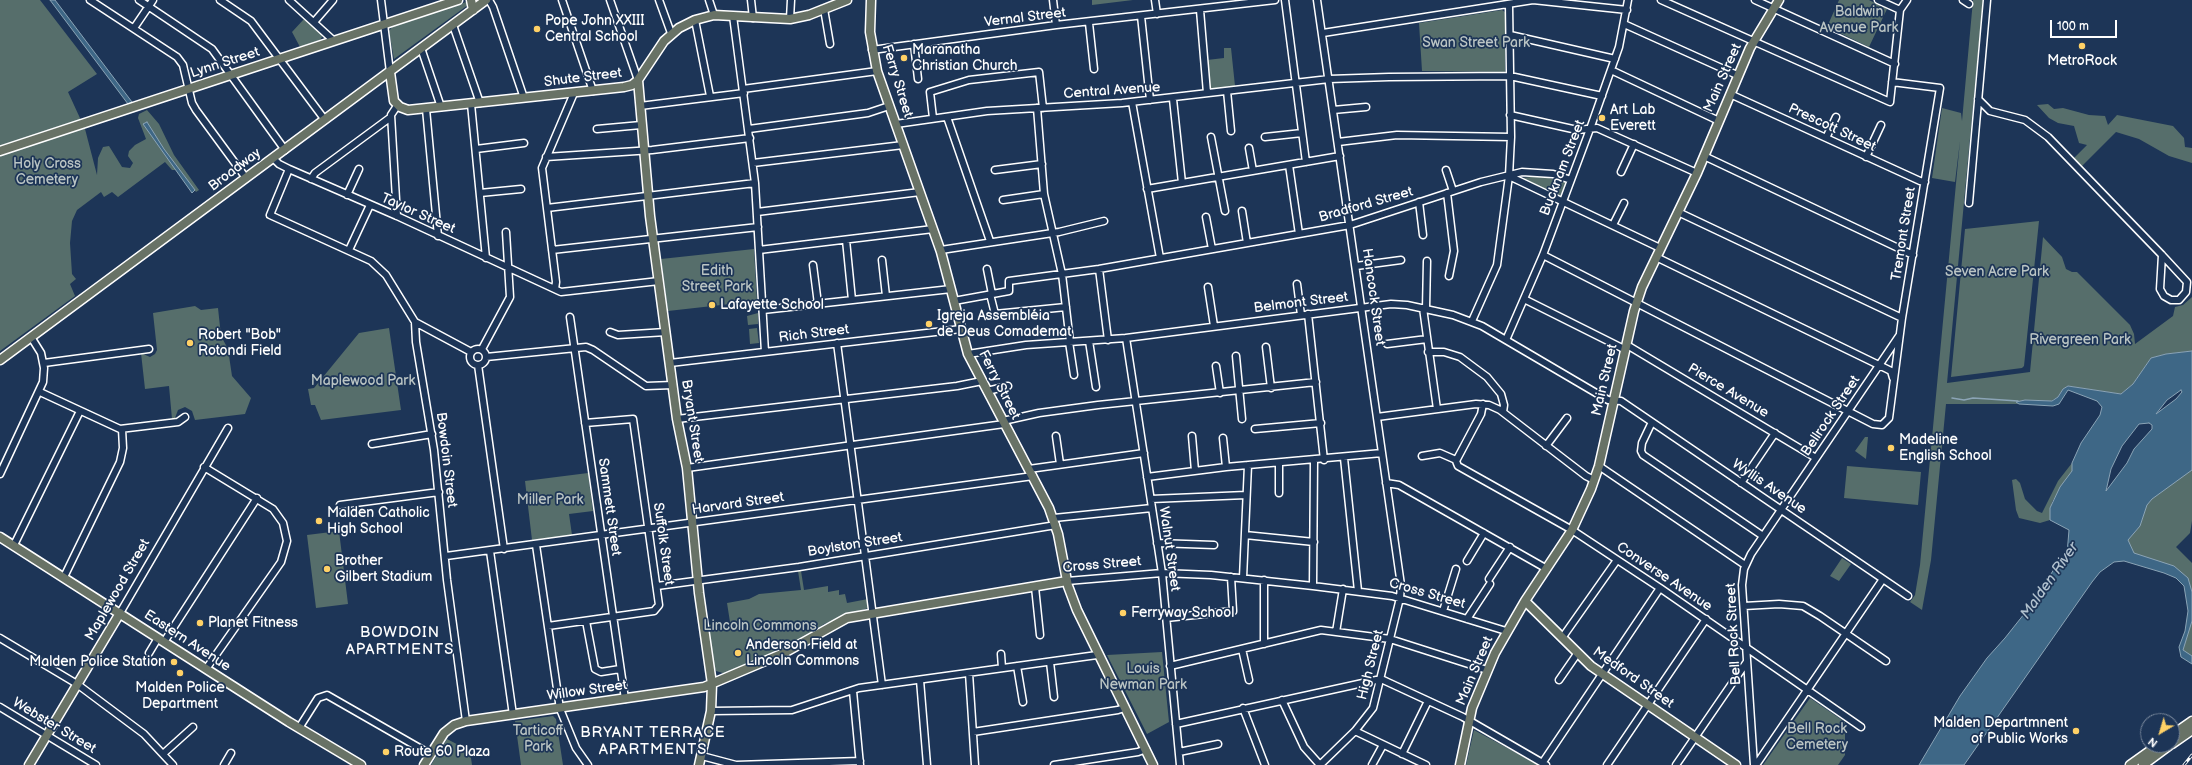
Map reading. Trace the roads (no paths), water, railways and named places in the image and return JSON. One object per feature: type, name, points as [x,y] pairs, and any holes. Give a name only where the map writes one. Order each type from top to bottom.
[{"type":"main road","name":"Lynn Street","points":[[0,151],[334,41],[384,24],[435,4],[458,0]]},
{"type":"main road","points":[[471,0],[473,10]]},
{"type":"main road","name":"Broadway","points":[[0,360],[487,0]]},
{"type":"main road","name":"Shute Street","points":[[397,106],[408,110],[426,109],[630,86],[638,80],[659,46],[671,33],[695,20],[714,15],[790,19],[826,5],[847,0]]},
{"type":"main road","name":"Ferry Street","points":[[871,0],[870,11],[872,50],[889,106],[940,250],[968,354],[1031,472],[1055,522],[1067,581],[1077,610],[1153,765]]},
{"type":"main road","name":"Main Street","points":[[1460,765],[1469,721],[1487,670],[1506,631],[1572,530],[1594,480],[1599,466],[1636,304],[1660,248],[1704,156],[1737,75],[1754,41],[1779,0]]},
{"type":"main road","points":[[390,72],[394,100],[397,106]]},
{"type":"main road","name":"Bryant Street","points":[[638,80],[641,125],[653,238],[677,419],[687,468],[698,581],[712,684],[711,711],[699,765]]},
{"type":"main road","name":"Eastern Avenue","points":[[0,537],[298,728],[361,765]]},
{"type":"main road","name":"Cross Street","points":[[712,684],[789,651],[844,620],[1067,581]]},
{"type":"main road","name":"Medford Street","points":[[1525,601],[1577,654],[1601,673],[1736,765]]},
{"type":"main road","name":"Maplewood Street","points":[[29,765],[120,613]]},
{"type":"main road","name":"Willow Street","points":[[424,765],[444,733],[454,725],[466,721],[625,700],[712,684]]},
{"type":"main road","points":[[2180,729],[2192,721]]},
{"type":"main road","points":[[2180,738],[2192,730]]},
{"type":"main road","points":[[2130,765],[2147,753]]},
{"type":"main road","points":[[2143,765],[2159,753]]},
{"type":"street","points":[[90,0],[177,57],[183,65],[192,103],[246,178]]},
{"type":"street","points":[[139,0],[206,44],[231,75],[285,150]]},
{"type":"street","points":[[134,28],[153,0]]},
{"type":"street","points":[[220,0],[251,21],[325,120]]},
{"type":"street","points":[[289,0],[334,41]]},
{"type":"street","points":[[314,22],[333,0]]},
{"type":"street","points":[[381,0],[390,72]]},
{"type":"street","points":[[487,0],[524,98]]},
{"type":"street","points":[[562,0],[593,91]]},
{"type":"street","points":[[610,0],[638,80]]},
{"type":"street","points":[[658,0],[671,33]]},
{"type":"street","points":[[709,0],[714,15]]},
{"type":"street","points":[[751,0],[753,18]]},
{"type":"street","points":[[790,19],[791,0]]},
{"type":"street","points":[[1053,0],[1056,25]]},
{"type":"street","points":[[1155,0],[1157,14]]},
{"type":"street","name":"Vernal Street","points":[[872,50],[1056,25],[1200,10],[1275,0]]},
{"type":"street","points":[[1285,0],[1306,162]]},
{"type":"street","name":"Hancock Street","points":[[1317,0],[1323,33],[1400,580],[1400,598]]},
{"type":"street","points":[[1323,33],[1534,0],[1626,10]]},
{"type":"street","name":"Bucknam Street","points":[[1506,340],[1543,255],[1602,96],[1615,59],[1624,24],[1628,0]]},
{"type":"street","points":[[1661,0],[1890,102],[1900,10],[1907,0]]},
{"type":"street","points":[[1754,0],[1895,64]]},
{"type":"street","points":[[1878,0],[1900,10]]},
{"type":"street","points":[[1963,0],[1969,4]]},
{"type":"street","points":[[1969,203],[1987,0]]},
{"type":"street","points":[[826,5],[830,44]]},
{"type":"street","points":[[1472,321],[1497,265],[1510,176],[1511,137],[1509,5]]},
{"type":"street","points":[[1200,10],[1207,93]]},
{"type":"street","points":[[733,16],[755,184],[765,352]]},
{"type":"street","points":[[1141,16],[1150,100]]},
{"type":"street","points":[[695,20],[710,96]]},
{"type":"street","points":[[1089,22],[1094,69]]},
{"type":"street","points":[[1624,24],[1737,75]]},
{"type":"street","points":[[453,25],[480,103]]},
{"type":"street","points":[[1510,36],[1615,59]]},
{"type":"street","points":[[914,44],[918,79]]},
{"type":"street","points":[[422,48],[442,107]]},
{"type":"street","points":[[1611,70],[1719,121]]},
{"type":"street","points":[[640,106],[878,71]]},
{"type":"street","points":[[933,118],[930,92],[969,80],[1039,72],[1044,194],[1062,274],[1074,375]]},
{"type":"street","name":"Central Avenue","points":[[896,124],[987,111],[1173,99],[1207,93],[1329,79],[1448,75],[1510,76],[1602,96]]},
{"type":"street","name":"Tremont Street","points":[[1849,411],[1873,424],[1882,425],[1889,418],[1902,318],[1940,88],[1892,82]]},
{"type":"street","points":[[1227,91],[1231,131]]},
{"type":"street","points":[[555,289],[556,282],[542,173],[546,157],[574,93]]},
{"type":"street","name":"Prescott Street","points":[[1730,94],[1866,157],[1925,182]]},
{"type":"street","points":[[1173,99],[1182,183]]},
{"type":"street","points":[[1978,99],[1990,111],[2025,120],[2048,137],[2187,282],[2186,292],[2179,300],[2171,300],[2164,296],[2160,289],[2162,256]]},
{"type":"street","points":[[1132,102],[1160,258]]},
{"type":"street","points":[[471,104],[486,258]]},
{"type":"street","points":[[311,179],[315,173],[391,117],[397,106]]},
{"type":"street","points":[[749,129],[868,113],[889,106]]},
{"type":"street","points":[[1333,110],[1366,107]]},
{"type":"street","points":[[426,109],[438,236]]},
{"type":"street","points":[[1510,115],[1578,130],[1597,128],[1696,173]]},
{"type":"street","points":[[391,117],[397,216]]},
{"type":"street","points":[[947,117],[990,241]]},
{"type":"street","points":[[1826,138],[1836,117]]},
{"type":"street","points":[[597,129],[641,125]]},
{"type":"street","points":[[1866,157],[1881,125]]},
{"type":"street","points":[[1265,137],[1302,133]]},
{"type":"street","points":[[1338,142],[1397,135],[1511,137]]},
{"type":"street","points":[[1211,137],[1225,211]]},
{"type":"street","points":[[546,157],[644,150],[750,138]]},
{"type":"street","points":[[476,149],[524,143]]},
{"type":"street","points":[[1621,172],[1634,144]]},
{"type":"street","points":[[753,164],[903,145]]},
{"type":"street","points":[[1249,148],[1253,171]]},
{"type":"street","points":[[1147,188],[1340,156]]},
{"type":"street","points":[[1704,156],[1913,255]]},
{"type":"street","name":"Taylor Street","points":[[273,158],[289,170],[397,216],[563,292],[659,281]]},
{"type":"street","points":[[995,170],[1042,164]]},
{"type":"street","points":[[1289,165],[1299,234]]},
{"type":"street","points":[[347,195],[359,169]]},
{"type":"street","points":[[289,170],[270,215],[349,250],[378,266],[386,274],[415,322],[470,352]]},
{"type":"street","points":[[1446,170],[1450,192],[1454,251],[1449,276]]},
{"type":"street","name":"Bradford Street","points":[[991,294],[1009,291],[1009,281],[1099,269],[1350,224],[1481,182],[1522,172],[1553,174],[1571,180]]},
{"type":"street","points":[[1510,176],[1660,248]]},
{"type":"street","points":[[547,208],[755,184]]},
{"type":"street","points":[[480,193],[521,189]]},
{"type":"street","points":[[757,212],[920,192]]},
{"type":"street","points":[[1003,200],[1044,194]]},
{"type":"street","points":[[1419,202],[1423,235]]},
{"type":"street","points":[[1613,225],[1624,203]]},
{"type":"street","points":[[349,250],[370,205]]},
{"type":"street","points":[[1242,211],[1247,243]]},
{"type":"street","points":[[1678,212],[1902,318]]},
{"type":"street","points":[[1206,217],[1212,249]]},
{"type":"street","points":[[940,250],[1053,232],[1104,221]]},
{"type":"street","points":[[552,250],[758,227]]},
{"type":"street","points":[[759,250],[933,229]]},
{"type":"street","points":[[482,349],[510,297],[506,232]]},
{"type":"street","points":[[846,240],[852,300]]},
{"type":"street","points":[[1543,255],[1636,304],[1849,411]]},
{"type":"street","points":[[1656,257],[1891,371],[1894,384]]},
{"type":"street","points":[[882,260],[886,296]]},
{"type":"street","points":[[1356,266],[1401,260]]},
{"type":"street","points":[[1427,261],[1424,308],[1426,338],[1437,409]]},
{"type":"street","points":[[813,265],[818,304]]},
{"type":"street","points":[[987,269],[995,314],[1066,307]]},
{"type":"street","points":[[1099,269],[1108,340]]},
{"type":"street","points":[[1297,284],[1301,315]]},
{"type":"street","points":[[1208,287],[1214,326]]},
{"type":"street","points":[[763,310],[951,289]]},
{"type":"street","points":[[954,301],[991,294]]},
{"type":"street","name":"Pierce Avenue","points":[[1524,299],[1626,347],[1816,458]]},
{"type":"street","name":"Belmont Street","points":[[968,354],[1026,345],[1126,338],[1396,304],[1424,308],[1472,321],[1607,400],[1614,401]]},
{"type":"street","points":[[1308,314],[1324,460]]},
{"type":"street","name":"Sammett Street","points":[[570,317],[600,536],[625,700]]},
{"type":"street","name":"Bowdoin Street","points":[[415,322],[416,342],[432,434],[456,653],[466,721]]},
{"type":"street","name":"Rich Street","points":[[670,363],[961,329]]},
{"type":"street","points":[[610,332],[618,335],[666,332]]},
{"type":"street","name":"Bellrock Street","points":[[1780,512],[1880,366],[1900,332]]},
{"type":"street","points":[[0,474],[40,392],[44,377],[44,363],[39,348],[31,337]]},
{"type":"street","name":"Walnut Street","points":[[1126,338],[1162,573],[1180,765]]},
{"type":"street","points":[[1387,344],[1426,338]]},
{"type":"street","points":[[1089,341],[1096,387]]},
{"type":"street","points":[[837,344],[882,685]]},
{"type":"street","points":[[486,357],[586,347],[593,350],[647,387],[673,385]]},
{"type":"street","points":[[1266,347],[1271,388]]},
{"type":"street","points":[[44,363],[149,349]]},
{"type":"street","points":[[470,352],[476,349],[482,349]]},
{"type":"street","points":[[470,352],[469,357],[471,362],[478,365],[484,363],[486,357],[482,349]]},
{"type":"street","points":[[1428,352],[1444,352],[1460,357],[1487,377],[1502,394],[1504,405],[1503,412]]},
{"type":"street","points":[[1236,356],[1242,419]]},
{"type":"street","points":[[478,365],[504,549]]},
{"type":"street","points":[[1216,366],[1220,393]]},
{"type":"street","points":[[677,419],[982,381]]},
{"type":"street","points":[[687,468],[851,446],[1004,422],[1039,413],[1316,382]]},
{"type":"street","points":[[987,391],[1008,386]]},
{"type":"street","points":[[40,392],[122,429],[178,422],[185,417]]},
{"type":"street","name":"Wyllis Avenue","points":[[1614,401],[1621,401],[1741,483],[1780,512],[1908,596]]},
{"type":"street","points":[[1377,417],[1483,404],[1493,406],[1503,412],[1586,476],[1594,480]]},
{"type":"street","points":[[1422,456],[1440,453],[1456,460],[1481,414],[1483,404]]},
{"type":"street","points":[[14,545],[80,411]]},
{"type":"street","points":[[1546,446],[1567,418]]},
{"type":"street","name":"Suffolk Street","points":[[548,626],[657,610],[659,604],[633,419],[585,423]]},
{"type":"street","points":[[1652,422],[1642,443],[1641,450],[1644,455],[1763,536]]},
{"type":"street","points":[[1255,429],[1320,423]]},
{"type":"street","name":"Maplewood Street","points":[[120,613],[228,428]]},
{"type":"street","points":[[64,577],[120,462],[123,451],[122,429]]},
{"type":"street","points":[[1741,483],[1775,433]]},
{"type":"street","points":[[372,444],[432,434]]},
{"type":"street","points":[[1056,436],[1060,464]]},
{"type":"street","points":[[1192,436],[1195,471]]},
{"type":"street","points":[[1223,438],[1226,467]]},
{"type":"street","name":"Harvard Street","points":[[446,556],[857,501],[1031,472],[1060,464],[1144,453]]},
{"type":"street","points":[[1147,477],[1226,467],[1314,461],[1382,453]]},
{"type":"street","points":[[1344,458],[1358,591]]},
{"type":"street","name":"Converse Avenue","points":[[1456,460],[1456,464],[1460,468],[1572,530],[1660,588],[1861,727]]},
{"type":"street","points":[[1313,586],[1314,461]]},
{"type":"street","points":[[1279,463],[1280,493]]},
{"type":"street","points":[[1242,578],[1248,465]]},
{"type":"street","points":[[1599,466],[1745,565]]},
{"type":"street","points":[[204,467],[258,498],[273,509],[280,517],[287,535],[286,548],[281,562],[206,669]]},
{"type":"street","points":[[1386,483],[1399,485],[1510,547],[1546,569]]},
{"type":"street","points":[[340,505],[439,492]]},
{"type":"street","points":[[1150,499],[1246,496]]},
{"type":"street","points":[[149,652],[161,640],[258,498]]},
{"type":"street","name":"Boylston Street","points":[[657,586],[865,556],[1055,522],[1152,508]]},
{"type":"street","name":"Bell Rock Street","points":[[1755,765],[1746,662],[1742,580],[1745,565],[1780,512]]},
{"type":"street","points":[[1467,561],[1484,533]]},
{"type":"street","points":[[1244,535],[1314,542]]},
{"type":"street","points":[[1157,543],[1214,545]]},
{"type":"street","points":[[536,544],[560,709],[576,748],[588,765]]},
{"type":"street","points":[[1468,619],[1510,547]]},
{"type":"street","points":[[490,551],[512,715]]},
{"type":"street","points":[[1562,638],[1617,560]]},
{"type":"street","points":[[1443,611],[1456,569]]},
{"type":"street","name":"Cross Street","points":[[1067,581],[1162,573],[1264,580],[1343,589],[1400,598],[1506,631]]},
{"type":"street","points":[[1166,618],[1233,611],[1231,577]]},
{"type":"street","points":[[1755,765],[1883,579]]},
{"type":"street","points":[[1264,580],[1264,644]]},
{"type":"street","points":[[1035,587],[1040,635]]},
{"type":"street","points":[[1176,724],[1243,708],[1381,679],[1469,721],[1544,764],[1601,673],[1660,588]]},
{"type":"street","points":[[1336,632],[1343,589]]},
{"type":"street","name":"High Street","points":[[1320,765],[1355,731],[1373,708],[1400,598]]},
{"type":"street","points":[[1744,606],[1779,604],[1802,606],[1846,633],[1886,661]]},
{"type":"street","points":[[1607,765],[1706,619]]},
{"type":"street","points":[[586,621],[595,669],[601,672],[620,669]]},
{"type":"street","points":[[1170,666],[1318,631],[1390,639],[1487,670]]},
{"type":"street","points":[[0,638],[77,684],[142,733],[173,765]]},
{"type":"street","points":[[1242,649],[1249,680]]},
{"type":"street","points":[[1001,654],[1002,668]]},
{"type":"street","points":[[1559,680],[1577,654]]},
{"type":"street","points":[[711,711],[792,710],[859,688],[1098,655]]},
{"type":"street","points":[[1050,662],[1054,697]]},
{"type":"street","points":[[1676,765],[1746,662]]},
{"type":"street","points":[[1017,666],[1023,702]]},
{"type":"street","points":[[969,673],[975,765]]},
{"type":"street","points":[[920,680],[927,765]]},
{"type":"street","points":[[702,756],[736,765],[860,763],[853,691]]},
{"type":"street","points":[[298,728],[318,698],[327,695],[430,754]]},
{"type":"street","points":[[1282,700],[1306,749],[1320,765]]},
{"type":"street","points":[[1402,754],[1428,701]]},
{"type":"street","points":[[973,732],[1124,708]]},
{"type":"street","points":[[1243,708],[1264,765]]},
{"type":"street","name":"Webster Street","points":[[1,710],[92,764]]},
{"type":"street","points":[[163,754],[193,727]]},
{"type":"street","points":[[1355,731],[1426,765]]},
{"type":"street","points":[[1179,752],[1218,744]]},
{"type":"street","points":[[1372,765],[1383,745]]},
{"type":"street","points":[[1054,765],[1138,752],[1146,749]]},
{"type":"street","points":[[224,765],[231,753]]},
{"type":"water","points":[[50,0],[55,0],[132,102],[128,104]]},
{"type":"water","points":[[147,122],[164,149],[195,190],[192,193],[143,124]]},
{"type":"water","name":"Malden River","points":[[2192,351],[2192,470],[2152,499],[2147,505],[2140,526],[2128,540],[2134,553],[2174,566],[2188,578],[2192,592],[2192,621],[2183,650],[2192,656],[2192,664],[2181,657],[2179,647],[2185,631],[2188,611],[2184,586],[2176,578],[2164,573],[2124,561],[2114,562],[2100,572],[2092,582],[1964,765],[1919,765],[1960,696],[1987,658],[2032,604],[2056,566],[2067,554],[2069,530],[2050,520],[2050,508],[2060,487],[2072,471],[2072,463],[2081,443],[2100,415],[2102,407],[2097,401],[2068,390],[2059,404],[2053,406],[2019,404],[2016,402],[2025,400],[2052,401],[2058,397],[2063,389],[2068,386],[2121,394],[2133,384],[2151,358],[2166,354]],"holes":[[[2181,390],[2182,392],[2176,399],[2156,414],[2167,400]],[[2149,423],[2152,425],[2152,429],[2134,449],[2127,463],[2106,491],[2111,469],[2122,446],[2139,424]]]},
{"type":"waterway","points":[[1952,398],[1964,400],[1973,398],[2018,401]]},
{"type":"railway","points":[[2184,765],[2192,755]]},
{"type":"place","name":"Pope John XXIII Central School","points":[[537,29]]},
{"type":"place","name":"MetroRock","points":[[2082,46]]},
{"type":"place","name":"Maranatha Christian Church","points":[[904,58]]},
{"type":"place","name":"Art Lab Everett","points":[[1602,118]]},
{"type":"place","name":"Lafayette School","points":[[712,305]]},
{"type":"place","name":"Igreja Assembléia de Deus Comademat","points":[[929,324]]},
{"type":"place","name":"Robert \"Bob\" Rotondi Field","points":[[190,343]]},
{"type":"place","name":"Madeline English School","points":[[1891,448]]},
{"type":"place","name":"Malden Catholic High School","points":[[319,521]]},
{"type":"place","name":"Brother Gilbert Stadium","points":[[327,569]]},
{"type":"place","name":"Ferryway School","points":[[1123,613]]},
{"type":"place","name":"Planet Fitness","points":[[200,623]]},
{"type":"place","name":"Anderson Field at Lincoln Commons","points":[[738,653]]},
{"type":"place","name":"Malden Police Station","points":[[174,662]]},
{"type":"place","name":"Malden Police Department","points":[[180,673]]},
{"type":"place","name":"Malden Departmnent of Public Works","points":[[2076,731]]},
{"type":"place","name":"Route 60 Plaza","points":[[386,752]]},
{"type":"district","name":"BOWDOIN APARTMENTS","points":[[400,642]]},
{"type":"district","name":"BRYANT TERRACE APARTMENTS","points":[[653,742]]},
{"type":"park label","name":"Baldwin Avenue Park","points":[[1859,20]]},
{"type":"park label","name":"Swan Street Park","points":[[1476,43]]},
{"type":"park label","name":"Holy Cross Cemetery","points":[[47,172]]},
{"type":"park label","name":"Seven Acre Park","points":[[1997,272]]},
{"type":"park label","name":"Edith Street Park","points":[[717,280]]},
{"type":"park label","name":"Rivergreen Park","points":[[2080,340]]},
{"type":"park label","name":"Maplewood Park","points":[[363,381]]},
{"type":"park label","name":"Miller Park","points":[[550,500]]},
{"type":"park label","name":"Lincoln Commons","points":[[760,626]]},
{"type":"park label","name":"Louis Newman Park","points":[[1143,678]]},
{"type":"park label","name":"Bell Rock Cemetery","points":[[1817,738]]},
{"type":"park label","name":"Tarticoff Park","points":[[538,740]]}]
